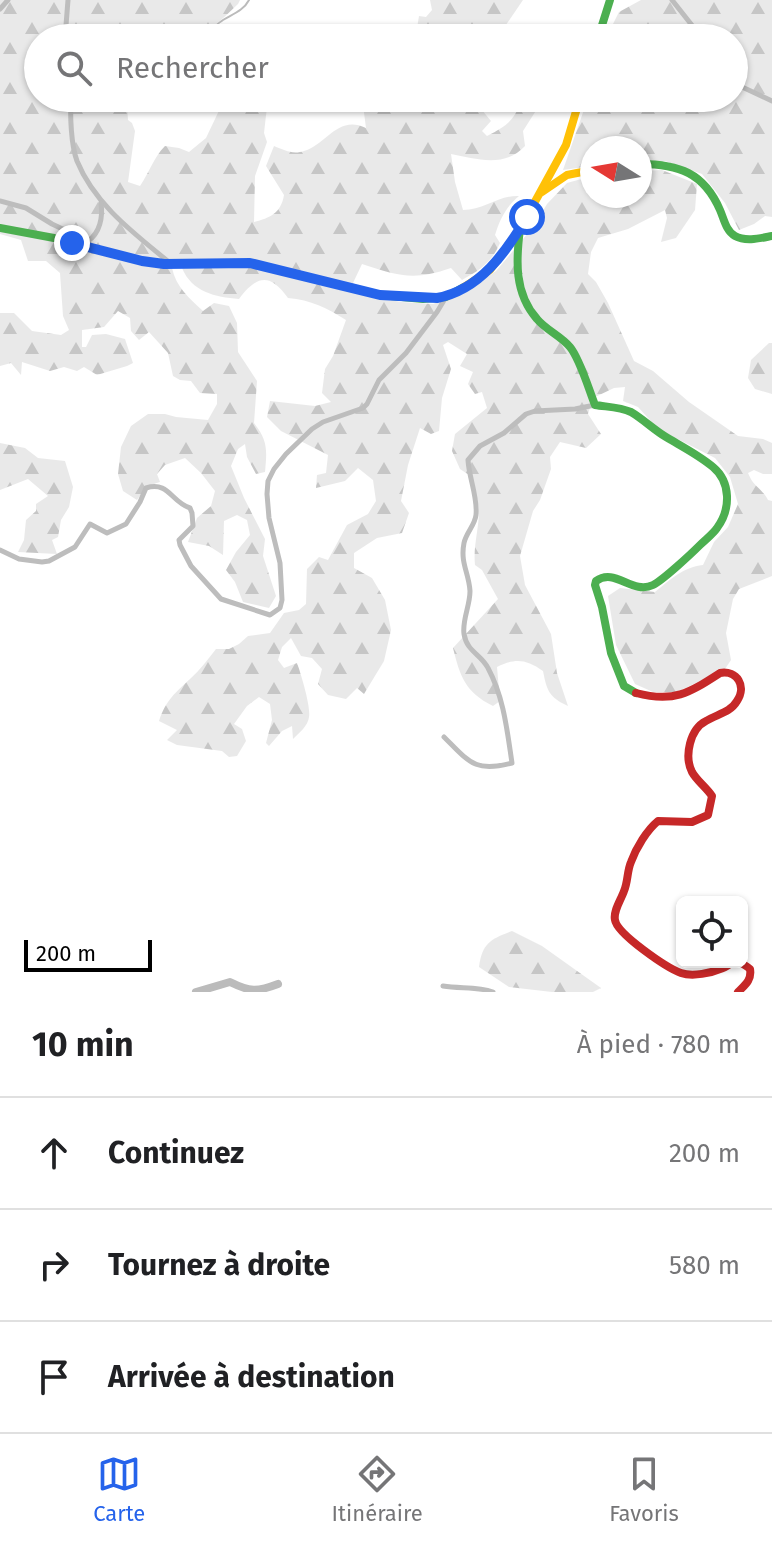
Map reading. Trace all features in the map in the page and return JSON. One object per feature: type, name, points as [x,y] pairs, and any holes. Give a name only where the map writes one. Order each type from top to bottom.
[{"type":"street","points":[[0,9],[8,0]]},
{"type":"street","points":[[66,24],[68,0]]},
{"type":"street","points":[[602,24],[610,0]]},
{"type":"street","points":[[672,0],[691,24]]},
{"type":"street","points":[[748,90],[772,101]]},
{"type":"street","points":[[72,112],[76,159],[102,210],[99,229],[89,244]]},
{"type":"street","points":[[0,228],[89,244],[142,261],[171,264],[250,263],[380,295],[423,299],[446,297],[490,270],[520,229],[566,145],[576,112]]},
{"type":"street","points":[[652,165],[671,168],[703,181],[730,231],[737,237],[772,236]]},
{"type":"street","points":[[540,193],[567,175],[580,172]]},
{"type":"street","points":[[0,201],[26,208],[89,244]]},
{"type":"street","points":[[100,201],[171,264]]},
{"type":"street","points":[[520,229],[517,270],[529,308],[538,321],[572,349],[595,405]]},
{"type":"street","points":[[0,550],[19,559],[53,560],[75,547],[90,524],[107,533],[123,527],[146,488],[156,485],[181,506],[190,508],[193,526],[179,540],[196,572],[224,601],[270,615],[280,608],[282,600],[280,563],[269,518],[267,494],[268,481],[274,469],[293,445],[312,429],[323,422],[356,412],[367,404],[379,380],[406,353],[446,297]]},
{"type":"street","points":[[444,737],[476,766],[497,767],[512,763],[505,711],[485,663],[471,652],[464,633],[470,588],[462,557],[466,536],[476,514],[468,460],[480,446],[499,437],[532,411],[595,405],[633,413],[651,428],[715,468],[727,487],[728,506],[721,522],[696,549],[654,585],[636,587],[610,576],[603,576],[595,585],[611,653],[624,686],[638,694],[665,698],[688,693],[726,671],[741,683],[742,694],[732,707],[699,724],[693,736],[689,768],[712,796],[708,815],[692,822],[658,821],[652,826],[631,862],[614,919],[619,929],[637,946],[681,973],[700,974],[737,962],[747,966],[751,971],[750,978],[738,992]]},
{"type":"street","points":[[443,986],[481,988],[493,992]]},
{"type":"green space","points":[[0,0],[240,0],[216,24],[24,24],[24,112],[127,112],[128,120],[135,131],[128,182],[140,186],[165,146],[189,152],[206,138],[218,112],[266,112],[264,133],[267,142],[255,176],[254,222],[274,214],[283,201],[284,195],[266,166],[274,146],[289,152],[300,152],[348,125],[366,128],[364,112],[484,112],[491,121],[482,131],[487,136],[504,126],[516,112],[535,112],[523,131],[525,146],[509,157],[490,160],[451,154],[463,210],[519,196],[501,219],[495,235],[500,243],[489,260],[462,280],[451,268],[416,276],[386,272],[362,264],[353,283],[370,296],[433,304],[467,291],[496,271],[567,183],[580,179],[580,208],[652,208],[652,170],[662,170],[697,184],[695,210],[676,238],[661,242],[667,218],[665,210],[628,229],[598,238],[591,252],[588,274],[608,303],[634,361],[653,371],[689,402],[738,436],[772,443],[772,474],[754,470],[748,473],[772,501],[772,576],[739,589],[733,599],[726,633],[731,660],[725,669],[677,692],[653,692],[635,684],[616,645],[608,596],[620,588],[655,592],[683,571],[703,565],[714,542],[728,527],[738,504],[730,477],[715,458],[658,429],[638,407],[623,401],[625,387],[614,388],[593,398],[588,414],[601,434],[586,448],[560,442],[550,457],[551,469],[533,511],[520,556],[525,585],[551,634],[557,673],[568,706],[550,693],[543,671],[520,661],[497,667],[500,701],[493,706],[470,689],[461,675],[453,648],[498,599],[482,570],[475,565],[478,502],[472,477],[460,469],[452,451],[455,434],[487,408],[482,392],[475,394],[468,384],[473,372],[460,366],[467,354],[448,342],[443,345],[451,369],[442,398],[439,431],[431,434],[420,428],[401,501],[409,513],[402,533],[377,538],[354,553],[354,568],[372,578],[385,600],[391,630],[384,661],[364,694],[357,688],[346,699],[328,695],[318,684],[322,669],[312,658],[301,656],[291,638],[282,647],[278,660],[284,668],[297,663],[309,712],[307,723],[293,739],[292,726],[282,731],[269,746],[266,743],[272,720],[270,704],[259,697],[247,706],[234,724],[242,729],[246,741],[237,756],[229,757],[222,751],[177,745],[167,740],[177,730],[159,721],[172,697],[216,649],[229,649],[248,636],[270,633],[284,613],[299,610],[306,604],[307,569],[319,557],[328,560],[347,525],[368,514],[376,501],[373,480],[358,468],[345,481],[316,488],[317,475],[326,473],[328,455],[281,431],[267,417],[270,401],[315,406],[331,402],[322,393],[325,369],[346,320],[318,305],[288,298],[269,281],[252,285],[239,299],[230,298],[205,292],[192,283],[182,268],[172,268],[180,287],[203,311],[214,303],[229,306],[237,323],[238,352],[257,381],[254,423],[266,446],[265,472],[256,474],[247,457],[245,444],[238,449],[231,466],[265,539],[263,556],[276,596],[269,608],[243,602],[226,570],[250,535],[247,520],[237,515],[224,521],[223,555],[209,546],[188,542],[197,518],[211,506],[215,491],[185,458],[165,465],[157,474],[160,482],[147,488],[137,500],[123,491],[118,474],[121,447],[131,426],[148,414],[208,420],[217,404],[217,394],[200,393],[191,381],[173,376],[168,353],[149,332],[139,340],[131,331],[130,318],[118,311],[104,327],[82,330],[82,347],[86,347],[92,335],[106,334],[125,339],[133,363],[127,366],[97,375],[84,367],[77,371],[64,367],[50,371],[22,362],[21,375],[11,363],[0,366],[0,313],[14,313],[32,331],[61,335],[69,330],[63,316],[60,273],[46,261],[28,261],[21,240],[0,234]]},
{"type":"green space","points":[[430,0],[523,0],[507,24],[418,24],[419,16],[426,17],[432,10]]},
{"type":"green space","points":[[641,0],[772,0],[772,217],[765,216],[739,230],[725,203],[702,174],[665,161],[652,161],[652,136],[580,136],[580,168],[563,170],[583,112],[748,112],[748,24],[613,24],[619,12]]},
{"type":"green space","points":[[772,343],[772,394],[755,389],[748,378],[751,360]]},
{"type":"green space","points":[[0,443],[25,448],[38,458],[65,461],[73,487],[58,537],[52,540],[57,554],[18,552],[24,540],[26,520],[36,511],[36,504],[48,496],[28,479],[0,490]]},
{"type":"green space","points":[[512,931],[542,946],[601,988],[593,992],[552,992],[509,987],[479,967],[485,947]]},
{"type":"waterway","points":[[218,24],[249,0]]},
{"type":"waterway","points":[[196,992],[230,982],[254,990],[278,984]]},
{"type":"traffic: fast","points":[[602,24],[610,0]]},
{"type":"traffic: fast","points":[[652,165],[678,169],[698,179],[714,197],[727,228],[735,236],[749,239],[772,236]]},
{"type":"traffic: fast","points":[[0,228],[54,238],[142,261],[164,264],[250,263],[380,295],[423,299],[446,297],[464,287]]},
{"type":"traffic: fast","points":[[520,229],[518,276],[524,298],[537,319],[574,352],[595,405],[631,412],[713,467],[726,488],[725,513],[717,528],[658,582],[638,587],[610,577],[596,581],[611,653],[624,686],[636,693]]},
{"type":"traffic: slow","points":[[464,287],[490,270],[520,229],[566,145],[576,112]]},
{"type":"traffic: slow","points":[[542,192],[567,175],[580,172]]},
{"type":"traffic: jam","points":[[636,693],[661,697],[681,694],[720,673],[731,674],[739,680],[741,690],[734,705],[700,725],[690,744],[692,772],[712,796],[708,815],[692,822],[658,821],[654,825],[633,857],[615,917],[618,926],[633,942],[681,973],[702,974],[733,963],[744,965],[750,969],[750,976],[738,992]]},
{"type":"route","points":[[72,243],[118,256],[164,264],[250,263],[380,295],[423,299],[446,297],[480,278],[490,270],[527,217]]}]
